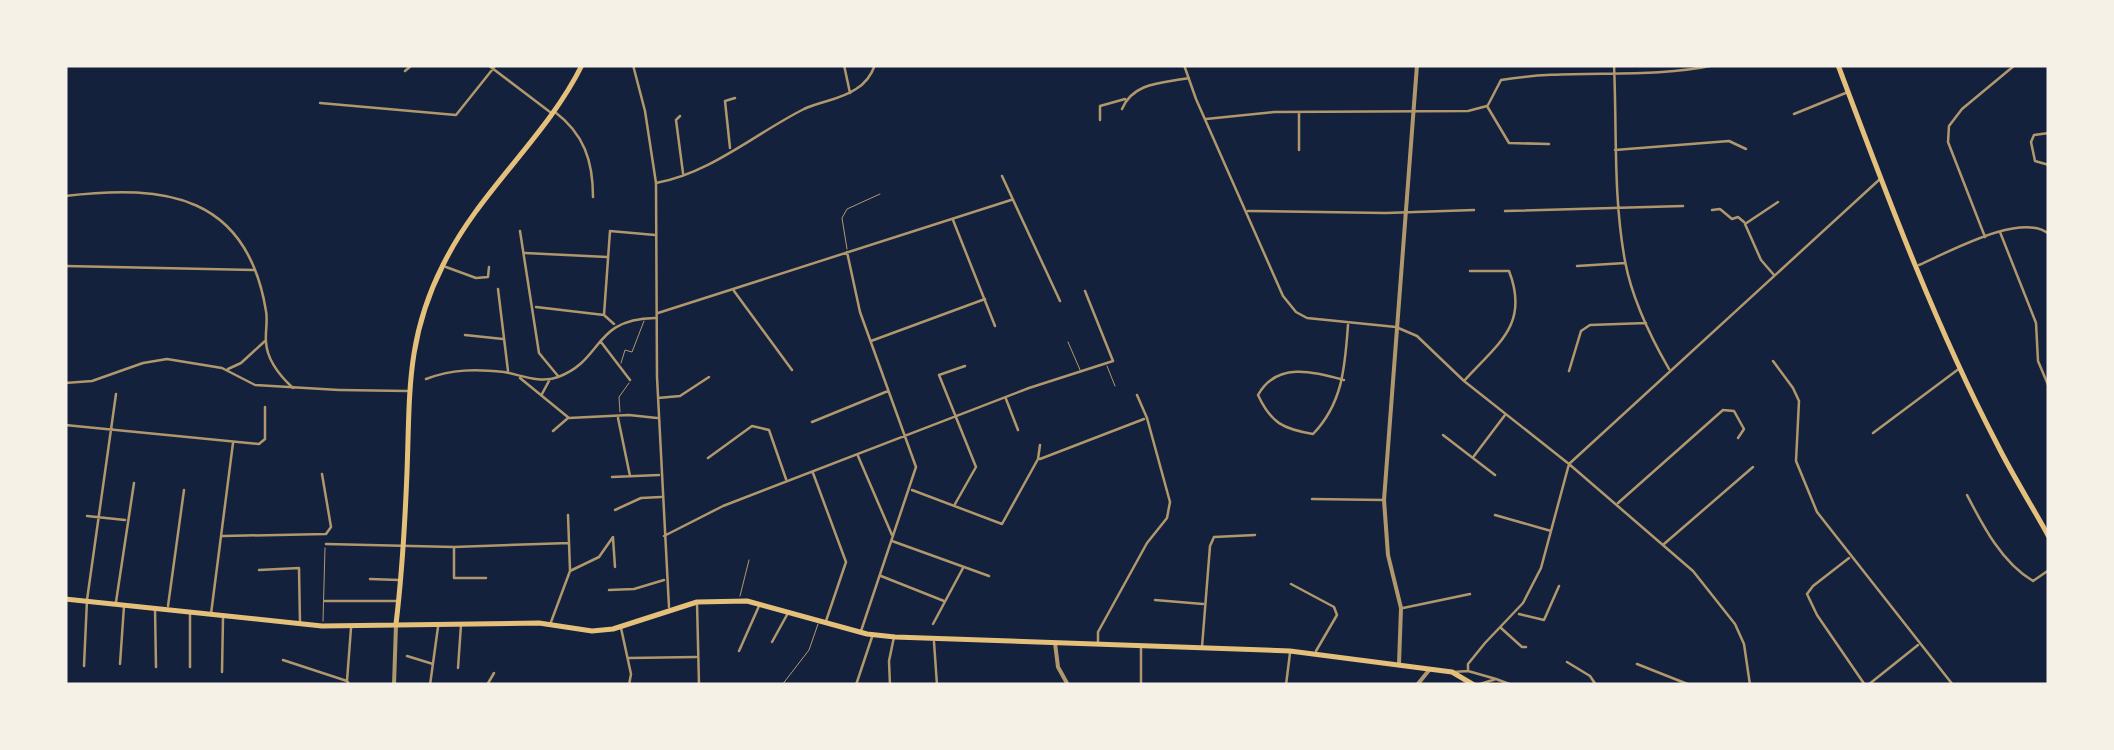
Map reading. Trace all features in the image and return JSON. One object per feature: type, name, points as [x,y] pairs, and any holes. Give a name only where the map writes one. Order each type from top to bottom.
[{"type":"main road","points":[[396,624],[404,548],[408,391],[424,306],[461,232],[553,112],[582,65]]},
{"type":"main road","points":[[1838,65],[1960,367],[1997,444],[2046,524],[2049,538]]},
{"type":"main road","points":[[65,599],[322,626],[551,624],[592,632],[696,602],[740,600],[860,632],[894,637],[1290,651],[1452,672],[1476,685]]},
{"type":"street","points":[[405,71],[412,65]]},
{"type":"street","points":[[488,65],[576,131],[591,162],[593,197]]},
{"type":"street","points":[[633,65],[656,183],[658,398],[669,608]]},
{"type":"street","points":[[844,65],[850,93]]},
{"type":"street","points":[[656,183],[684,175],[806,108],[850,93],[870,76],[875,65]]},
{"type":"street","points":[[1184,65],[1283,296],[1296,312],[1307,318],[1396,326],[1417,336],[1464,381],[1569,464],[1693,571],[1735,624],[1744,644],[1750,685]]},
{"type":"street","points":[[1398,664],[1401,608],[1388,556],[1384,500],[1417,65]]},
{"type":"street","points":[[1614,65],[1618,208],[1625,263],[1646,324],[1670,370]]},
{"type":"street","points":[[1205,120],[1299,112],[1468,111],[1487,106],[1502,80],[1614,72],[1683,72],[1715,65]]},
{"type":"street","points":[[1985,237],[1948,142],[1950,126],[1962,109],[2015,65]]},
{"type":"street","points":[[320,103],[456,115],[495,67]]},
{"type":"street","points":[[1100,120],[1100,106],[1126,99],[1146,85],[1189,78]]},
{"type":"street","points":[[1794,114],[1848,92]]},
{"type":"street","points":[[730,151],[725,101],[735,98]]},
{"type":"street","points":[[1122,109],[1126,99]]},
{"type":"street","points":[[1487,106],[1509,143],[1550,144]]},
{"type":"street","points":[[1299,112],[1299,150]]},
{"type":"street","points":[[680,116],[676,120],[684,175]]},
{"type":"street","points":[[2049,132],[2034,134],[2031,142],[2035,161],[2049,165]]},
{"type":"street","points":[[1615,150],[1728,140],[1746,149]]},
{"type":"street","points":[[1002,176],[1060,301]]},
{"type":"street","points":[[1468,671],[1468,664],[1516,613],[1541,568],[1569,464],[1881,178]]},
{"type":"street","points":[[65,196],[164,196],[201,205],[217,216],[244,247],[255,270],[267,314],[266,340],[279,374],[293,388]]},
{"type":"street","points":[[520,378],[559,377],[576,366],[615,326],[634,318],[656,316],[1011,200]]},
{"type":"street","points":[[1745,224],[1778,202]]},
{"type":"street","points":[[1505,212],[1682,206]]},
{"type":"street","points":[[1772,206],[1775,212]]},
{"type":"street","points":[[1712,210],[1720,209],[1745,224],[1761,260],[1775,276]]},
{"type":"street","points":[[1246,211],[1474,210]]},
{"type":"street","points":[[952,219],[996,326]]},
{"type":"street","points":[[1918,266],[2022,225],[2042,228],[2049,234]]},
{"type":"street","points":[[520,231],[539,353],[559,377]]},
{"type":"street","points":[[604,314],[610,232],[658,235]]},
{"type":"street","points":[[2000,232],[2036,323],[2038,361],[2049,387]]},
{"type":"street","points":[[524,252],[608,257]]},
{"type":"street","points":[[848,252],[860,312],[916,467],[860,632]]},
{"type":"street","points":[[1578,266],[1625,263]]},
{"type":"street","points":[[65,266],[255,270]]},
{"type":"street","points":[[442,266],[476,278],[488,277],[489,267]]},
{"type":"street","points":[[1464,381],[1506,334],[1516,310],[1509,271],[1470,271]]},
{"type":"street","points":[[498,288],[508,373]]},
{"type":"street","points":[[734,289],[792,370]]},
{"type":"street","points":[[664,536],[723,506],[1063,376],[1112,361],[1085,291]]},
{"type":"street","points":[[870,342],[985,300]]},
{"type":"street","points":[[1079,306],[1089,301]]},
{"type":"street","points":[[534,306],[604,314],[615,326]]},
{"type":"street","points":[[1344,380],[1290,371],[1264,383],[1258,395],[1268,416],[1276,422],[1314,434],[1324,423],[1344,380],[1348,323]]},
{"type":"street","points":[[1570,371],[1580,331],[1590,325],[1646,324]]},
{"type":"street","points":[[466,335],[504,339]]},
{"type":"street","points":[[226,369],[242,363],[266,340]]},
{"type":"street","points":[[600,342],[630,380]]},
{"type":"street","points":[[65,383],[92,381],[167,359],[226,369],[255,385],[408,391]]},
{"type":"street","points":[[1572,361],[1583,364]]},
{"type":"street","points":[[1773,361],[1799,401],[1797,466],[1818,512],[1952,685]]},
{"type":"street","points":[[954,506],[976,467],[939,376],[965,366]]},
{"type":"street","points":[[1873,433],[1960,367]]},
{"type":"street","points":[[426,378],[461,369],[508,373],[520,378],[569,418]]},
{"type":"street","points":[[658,398],[680,396],[710,377]]},
{"type":"street","points":[[542,396],[550,379]]},
{"type":"street","points":[[812,422],[888,391]]},
{"type":"street","points":[[84,666],[86,600],[116,394]]},
{"type":"street","points":[[1098,644],[1098,632],[1147,543],[1167,518],[1170,502],[1136,395]]},
{"type":"street","points":[[1005,398],[1018,430]]},
{"type":"street","points":[[65,426],[262,444],[265,406]]},
{"type":"street","points":[[1616,504],[1723,410],[1734,411],[1744,429]]},
{"type":"street","points":[[1473,457],[1505,415]]},
{"type":"street","points":[[619,416],[630,476]]},
{"type":"street","points":[[553,430],[569,418],[659,418]]},
{"type":"street","points":[[1038,459],[1146,418]]},
{"type":"street","points":[[1738,438],[1751,422]]},
{"type":"street","points":[[708,458],[752,426],[761,426],[769,430],[787,482]]},
{"type":"street","points":[[1443,435],[1494,475]]},
{"type":"street","points":[[211,615],[233,442]]},
{"type":"street","points":[[910,489],[1002,524],[1038,459],[1040,445]]},
{"type":"street","points":[[858,454],[893,539],[989,576]]},
{"type":"street","points":[[1664,544],[1753,467]]},
{"type":"street","points":[[813,472],[846,562],[823,622]]},
{"type":"street","points":[[222,536],[319,535],[331,527],[322,474]]},
{"type":"street","points":[[612,476],[661,475]]},
{"type":"street","points":[[116,604],[134,483]]},
{"type":"street","points":[[168,608],[184,490]]},
{"type":"street","points":[[1967,495],[1980,522],[2017,572],[2033,581],[2049,570]]},
{"type":"street","points":[[615,510],[641,498],[662,498]]},
{"type":"street","points":[[1312,498],[1384,500]]},
{"type":"street","points":[[1495,514],[1551,531]]},
{"type":"street","points":[[551,624],[570,571],[568,515]]},
{"type":"street","points":[[87,516],[127,520]]},
{"type":"street","points":[[1202,646],[1210,546],[1214,538],[1255,535]]},
{"type":"street","points":[[570,571],[599,557],[613,537],[615,566]]},
{"type":"street","points":[[326,544],[454,548],[569,543]]},
{"type":"street","points":[[454,548],[454,578],[486,578]]},
{"type":"street","points":[[1850,557],[1807,594],[1817,615],[1866,685],[1920,644]]},
{"type":"street","points":[[934,624],[964,566]]},
{"type":"street","points":[[259,570],[299,568],[300,624]]},
{"type":"street","points":[[880,576],[944,601]]},
{"type":"street","points":[[370,579],[401,580]]},
{"type":"street","points":[[608,590],[634,589],[666,579]]},
{"type":"street","points":[[1291,584],[1334,607],[1336,615],[1314,654]]},
{"type":"street","points":[[1516,613],[1544,620],[1560,586]]},
{"type":"street","points":[[1401,608],[1470,594]]},
{"type":"street","points":[[1155,600],[1206,604]]},
{"type":"street","points":[[325,601],[399,601]]},
{"type":"street","points":[[696,602],[699,685]]},
{"type":"street","points":[[120,664],[124,604]]},
{"type":"street","points":[[739,650],[760,604]]},
{"type":"street","points":[[155,606],[156,667]]},
{"type":"street","points":[[190,612],[190,667]]},
{"type":"street","points":[[772,642],[789,612]]},
{"type":"street","points":[[222,672],[223,616]]},
{"type":"street","points":[[394,685],[396,624]]},
{"type":"street","points":[[458,668],[461,624]]},
{"type":"street","points":[[430,685],[438,625]]},
{"type":"street","points":[[283,660],[349,683],[352,626]]},
{"type":"street","points":[[621,626],[629,658],[629,685]]},
{"type":"street","points":[[1501,628],[1526,647]]},
{"type":"street","points":[[930,631],[938,685]]},
{"type":"street","points":[[856,685],[873,634]]},
{"type":"street","points":[[890,685],[894,637]]},
{"type":"street","points":[[1054,642],[1058,668],[1068,685]]},
{"type":"street","points":[[1141,645],[1141,685]]},
{"type":"street","points":[[1286,685],[1290,651]]},
{"type":"street","points":[[407,656],[433,664]]},
{"type":"street","points":[[629,658],[697,657]]},
{"type":"street","points":[[1567,662],[1590,676],[1596,685]]},
{"type":"street","points":[[1637,664],[1690,685]]},
{"type":"street","points":[[1417,685],[1430,668]]},
{"type":"street","points":[[1452,672],[1468,671],[1512,685]]},
{"type":"street","points":[[487,685],[494,673]]},
{"type":"street","points":[[1476,685],[1496,680]]},
{"type":"lane","points":[[848,252],[842,218],[847,209],[880,194]]},
{"type":"lane","points":[[620,367],[625,350],[632,352],[645,318]]},
{"type":"lane","points":[[1068,342],[1081,372]]},
{"type":"lane","points":[[1106,363],[1115,386]]},
{"type":"lane","points":[[619,416],[618,397],[630,380]]},
{"type":"lane","points":[[322,626],[326,544]]},
{"type":"lane","points":[[740,600],[748,560]]},
{"type":"lane","points":[[782,685],[809,650],[823,622]]}]
